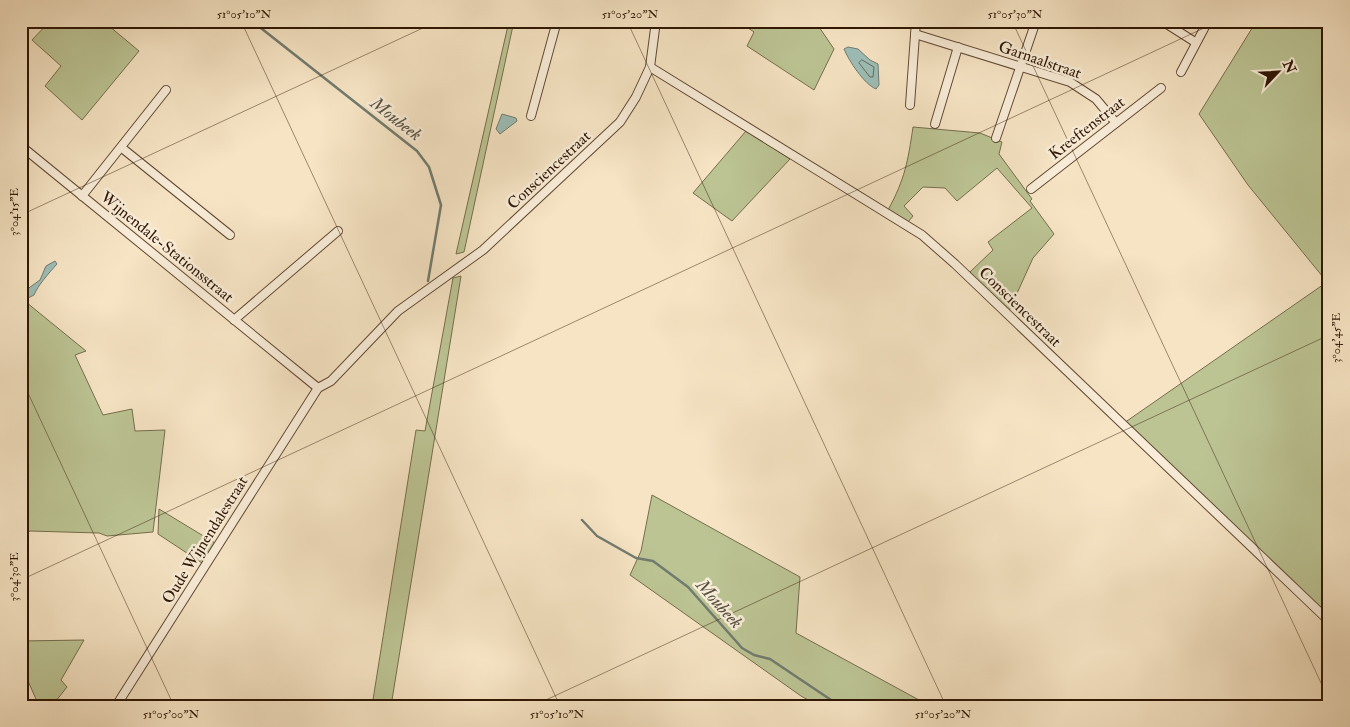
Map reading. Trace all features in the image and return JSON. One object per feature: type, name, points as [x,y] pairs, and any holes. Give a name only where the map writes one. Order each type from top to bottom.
[{"type":"street","points":[[531,116],[556,21]]},
{"type":"street","name":"Consciencestraat","points":[[318,388],[332,381],[398,311],[483,250],[620,122],[636,97],[650,67],[656,21]]},
{"type":"street","points":[[910,105],[916,21]]},
{"type":"street","points":[[996,138],[1022,67],[1036,21]]},
{"type":"street","points":[[1162,21],[1195,42]]},
{"type":"street","points":[[1181,72],[1195,42],[1208,21]]},
{"type":"street","name":"Garnaalstraat","points":[[915,34],[1022,67],[1083,89],[1096,98],[1116,122]]},
{"type":"street","points":[[935,124],[958,48]]},
{"type":"street","name":"Consciencestraat","points":[[650,67],[922,236],[955,264],[1329,620]]},
{"type":"street","name":"Kreeftenstraat","points":[[1031,189],[1160,88]]},
{"type":"street","name":"Wijnendale-Stationsstraat","points":[[82,196],[122,148],[166,90]]},
{"type":"street","name":"Wijnendale-Stationsstraat","points":[[21,146],[318,388]]},
{"type":"street","points":[[122,148],[230,235]]},
{"type":"street","name":"Wijnendale-Stationsstraat","points":[[234,320],[338,231]]},
{"type":"street","name":"Oude Wijnendalestraat","points":[[116,706],[318,388]]},
{"type":"green space","points":[[50,21],[103,21],[139,51],[82,120],[45,86],[61,66],[32,40]]},
{"type":"green space","points":[[509,21],[514,21],[464,252],[456,254]]},
{"type":"green space","points":[[815,21],[834,49],[814,90],[747,46],[754,32],[739,22]]},
{"type":"green space","points":[[1248,21],[1329,21],[1329,623],[1124,423],[1327,282],[1248,185],[1199,114],[1254,25]]},
{"type":"green space","points":[[913,127],[980,133],[1002,142],[999,154],[1032,199],[1030,201],[1054,234],[1033,258],[1009,311],[970,272],[993,250],[988,242],[1032,208],[997,168],[957,201],[945,188],[923,187],[904,206],[913,216],[908,222],[888,210],[905,170]]},
{"type":"green space","points":[[746,131],[790,159],[732,221],[693,193]]},
{"type":"green space","points":[[461,276],[391,706],[372,706],[416,430],[425,431],[453,278]]},
{"type":"green space","points":[[21,298],[86,351],[75,355],[103,415],[132,409],[135,431],[165,430],[153,532],[107,536],[99,533],[30,531],[21,536]]},
{"type":"green space","points":[[652,495],[800,577],[796,633],[930,706],[819,706],[801,696],[630,575],[641,551]]},
{"type":"green space","points":[[159,509],[215,543],[202,563],[158,534]]},
{"type":"green space","points":[[84,640],[61,680],[67,687],[52,706],[39,706],[21,665],[21,641]]},
{"type":"water","points":[[848,47],[858,49],[870,60],[878,64],[879,85],[876,89],[853,66],[844,49]]},
{"type":"water","points":[[502,114],[516,118],[517,121],[500,134],[496,129]]},
{"type":"water","points":[[55,261],[57,264],[41,283],[34,295],[28,298],[26,290],[40,280],[46,266]]},
{"type":"waterway","name":"Moubeek","points":[[252,21],[417,151],[429,167],[441,205],[428,281]]},
{"type":"waterway","name":"Moubeek","points":[[582,520],[597,536],[636,558],[653,561],[688,587],[742,648],[754,655],[770,659],[840,706]]},
{"type":"waterway","name":"Moubeek","points":[[860,706],[869,706]]}]
